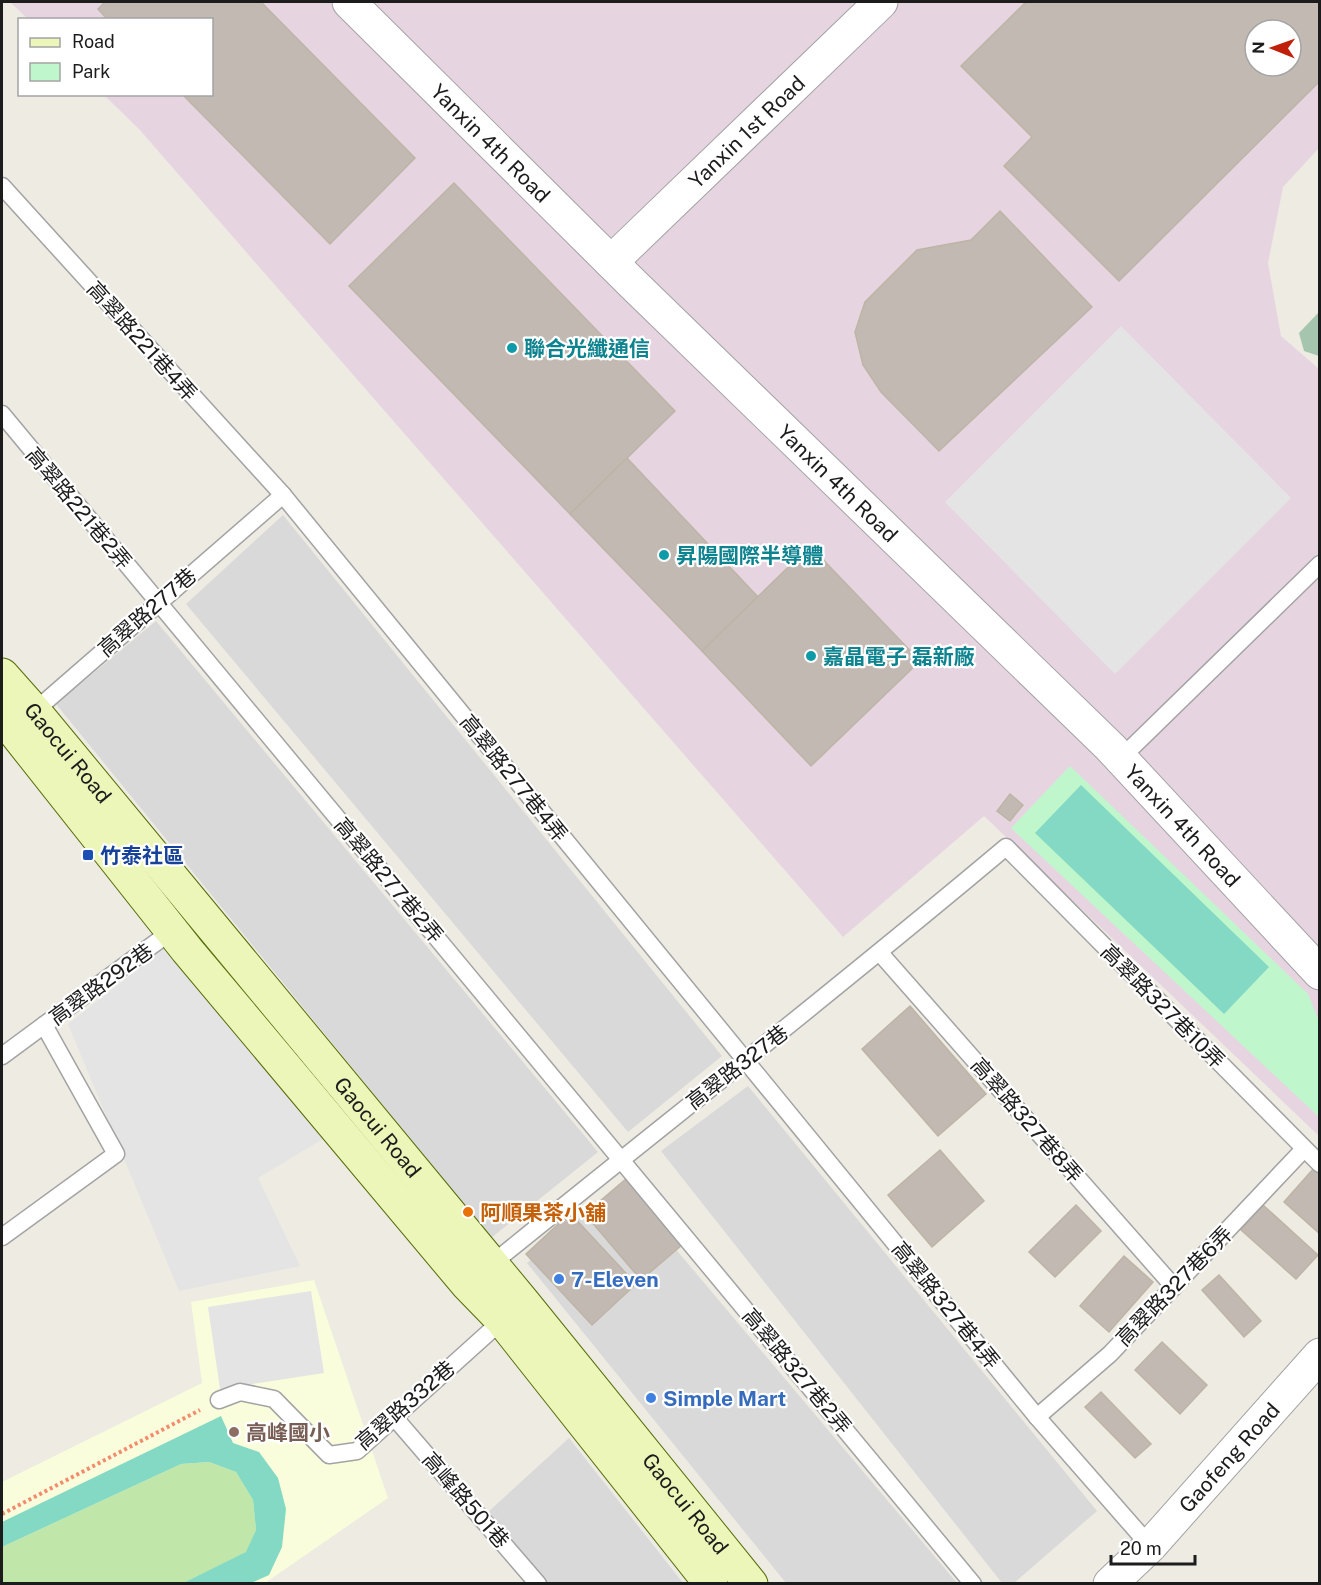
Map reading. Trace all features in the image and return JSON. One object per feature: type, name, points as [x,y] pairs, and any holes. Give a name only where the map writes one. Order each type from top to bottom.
[{"type":"street","name":"Yanxin 4th Road","points":[[349,2],[610,262],[1120,759],[1320,973]]},
{"type":"street","name":"Yanxin 1st Road","points":[[610,262],[881,2]]},
{"type":"street","name":"Gaocui Road","points":[[2,675],[16,718],[172,931],[512,1311],[751,1584]]},
{"type":"street","name":"Gaocui Road","points":[[16,718],[199,910],[479,1275]]},
{"type":"street","name":"Gaocui Road","points":[[512,1311],[711,1584]]},
{"type":"street","name":"Gaofeng Road","points":[[1110,1584],[1150,1546],[1320,1355]]},
{"type":"lane","name":"高翠路221巷4弄","points":[[2,186],[283,495]]},
{"type":"lane","name":"高翠路221巷2弄","points":[[2,414],[157,602]]},
{"type":"lane","name":"高翠路277巷","points":[[16,718],[283,495]]},
{"type":"lane","name":"高翠路277巷4弄","points":[[283,495],[745,1060]]},
{"type":"lane","points":[[1120,759],[1320,564]]},
{"type":"lane","name":"高翠路277巷2弄","points":[[157,602],[621,1158]]},
{"type":"lane","name":"高翠路327巷","points":[[479,1275],[621,1158],[880,953],[1006,847]]},
{"type":"lane","name":"高翠路327巷10弄","points":[[1006,847],[1320,1164]]},
{"type":"lane","name":"高翠路292巷","points":[[2,1056],[199,910]]},
{"type":"lane","name":"高翠路327巷8弄","points":[[880,953],[1174,1287]]},
{"type":"lane","points":[[2,1237],[116,1154],[44,1025]]},
{"type":"lane","name":"高翠路327巷4弄","points":[[745,1060],[1037,1417],[1150,1546]]},
{"type":"lane","name":"高翠路327巷6弄","points":[[1037,1417],[1110,1354],[1304,1149]]},
{"type":"lane","name":"高翠路327巷2弄","points":[[621,1158],[973,1584]]},
{"type":"lane","name":"高翠路332巷","points":[[219,1400],[240,1392],[274,1400],[329,1455],[357,1451],[512,1311]]},
{"type":"lane","name":"高峰路501巷","points":[[394,1417],[538,1584]]},
{"type":"path","points":[[2,1514],[219,1400]]},
{"type":"shaded area","points":[[10,2],[1319,2],[1319,148],[1283,187],[1268,263],[1281,336],[1319,369],[1319,1136],[984,816],[843,937],[139,129],[105,96],[213,96],[213,18],[27,18]]},
{"type":"shaded area","points":[[1319,312],[1319,356],[1304,351],[1299,333]]},
{"type":"shaded area","points":[[1121,326],[1291,498],[1115,674],[945,502]]},
{"type":"shaded area","points":[[283,515],[722,1056],[628,1132],[186,604]]},
{"type":"shaded area","points":[[156,621],[598,1152],[491,1238],[56,704]]},
{"type":"shaded area","points":[[167,946],[326,1137],[258,1178],[300,1266],[179,1291],[68,1024]]},
{"type":"shaded area","points":[[748,1086],[1097,1511],[1014,1583],[1002,1583],[661,1151]]},
{"type":"shaded area","points":[[620,1183],[957,1583],[786,1583],[527,1263]]},
{"type":"shaded area","name":"高峰國小","points":[[314,1280],[388,1498],[265,1583],[2,1584],[2,1482],[202,1383],[191,1302]]},
{"type":"shaded area","points":[[311,1291],[324,1373],[220,1389],[208,1307]]},
{"type":"shaded area","points":[[569,1438],[683,1583],[537,1583],[474,1525]]},
{"type":"green space","points":[[1070,766],[1308,994],[1319,1021],[1319,1117],[1011,828]]},
{"type":"green space","points":[[1081,785],[1269,967],[1224,1014],[1035,833]]},
{"type":"green space","points":[[221,1416],[233,1443],[259,1452],[278,1478],[286,1509],[282,1547],[269,1575],[251,1583],[183,1583],[246,1552],[256,1530],[253,1500],[236,1472],[209,1462],[181,1464],[2,1547],[2,1522]]},
{"type":"green space","points":[[209,1462],[236,1472],[253,1500],[256,1530],[247,1552],[183,1583],[2,1583],[2,1547],[181,1464]]},
{"type":"building","points":[[105,2],[261,2],[415,158],[330,244],[184,96],[213,96],[213,18],[106,18],[98,9]]},
{"type":"building","points":[[1026,2],[1320,2],[1320,81],[1119,281],[1004,166],[1032,137],[961,66]]},
{"type":"building","name":"聯合光纖通信","points":[[454,183],[675,411],[570,514],[349,286]]},
{"type":"building","points":[[1000,211],[1092,307],[939,451],[881,392],[863,365],[855,332],[865,302],[917,250],[971,240]]},
{"type":"building","name":"昇陽國際半導體","points":[[627,458],[758,597],[702,651],[570,514]]},
{"type":"building","name":"嘉晶電子 磊新廠","points":[[810,546],[920,661],[811,766],[702,651]]},
{"type":"building","points":[[1010,794],[1023,805],[1010,821],[997,811]]},
{"type":"building","points":[[910,1006],[986,1094],[938,1136],[862,1049]]},
{"type":"building","points":[[940,1150],[984,1201],[932,1247],[888,1195]]},
{"type":"building","points":[[1314,1168],[1320,1173],[1320,1234],[1284,1202]]},
{"type":"building","points":[[627,1178],[682,1245],[641,1280],[585,1214]]},
{"type":"building","points":[[1076,1205],[1101,1231],[1055,1277],[1029,1252]]},
{"type":"building","points":[[1263,1205],[1318,1255],[1296,1279],[1241,1230]]},
{"type":"building","points":[[570,1213],[636,1284],[592,1325],[526,1254]]},
{"type":"building","points":[[1124,1256],[1153,1282],[1109,1332],[1080,1306]]},
{"type":"building","points":[[1219,1275],[1261,1321],[1244,1337],[1202,1290]]},
{"type":"building","points":[[1162,1342],[1207,1385],[1180,1414],[1135,1370]]},
{"type":"building","points":[[1101,1392],[1151,1444],[1135,1458],[1085,1407]]},
{"type":"place","name":"聯合光纖通信","points":[[512,348]]},
{"type":"place","name":"昇陽國際半導體","points":[[664,555]]},
{"type":"place","name":"嘉晶電子 磊新廠","points":[[811,656]]},
{"type":"place","name":"竹泰社區","points":[[88,855]]},
{"type":"place","name":"阿順果茶小舖","points":[[468,1212]]},
{"type":"place","name":"7-Eleven","points":[[559,1279]]},
{"type":"place","name":"Simple Mart","points":[[651,1398]]},
{"type":"place","name":"高峰國小","points":[[234,1432]]}]
